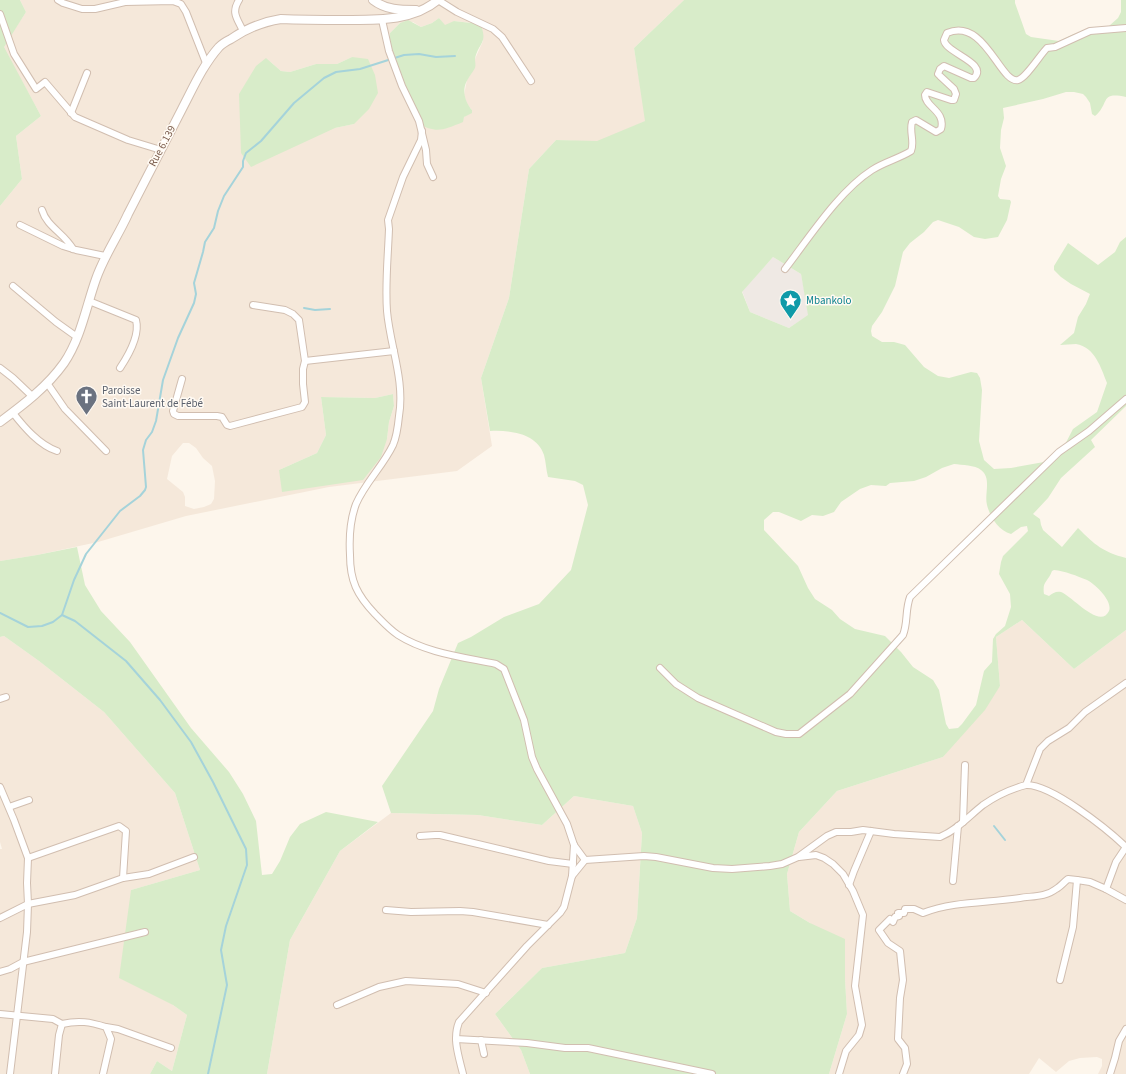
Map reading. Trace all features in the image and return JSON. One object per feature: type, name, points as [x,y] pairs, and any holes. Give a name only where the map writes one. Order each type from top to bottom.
[{"type":"street","points":[[58,0],[82,9],[95,9],[125,2],[173,1],[181,4],[186,12],[206,63]]},
{"type":"street","points":[[239,0],[234,10],[243,31]]},
{"type":"street","points":[[373,0],[380,5],[392,9],[422,10]]},
{"type":"street","points":[[438,0],[457,12],[493,29],[502,37],[531,81]]},
{"type":"street","name":"Rue 6.139","points":[[0,422],[33,397],[47,383],[63,364],[73,348],[96,278],[106,256],[206,63],[220,46],[243,31],[267,21],[281,19],[382,20],[407,16],[422,10],[438,0]]},
{"type":"street","points":[[0,14],[14,54],[36,89],[45,82],[71,113],[80,120],[128,140],[161,150]]},
{"type":"street","points":[[382,20],[389,51],[402,86],[419,121],[428,164],[433,177]]},
{"type":"street","points":[[785,269],[831,210],[858,180],[873,169],[895,160],[910,151],[913,144],[911,128],[912,122],[916,120],[936,132],[941,129],[942,122],[938,113],[925,99],[925,95],[927,92],[954,100],[956,94],[954,89],[938,74],[940,69],[944,66],[971,78],[974,78],[977,73],[973,63],[947,47],[944,40],[947,33],[963,31],[974,36],[986,46],[1006,74],[1013,80],[1017,80],[1027,73],[1047,48],[1055,47],[1090,31],[1126,28]]},
{"type":"street","points":[[71,113],[87,74]]},
{"type":"street","points":[[422,131],[422,140],[403,177],[388,220],[389,229],[386,286],[387,311],[401,395],[397,434],[393,445],[361,494],[353,512],[350,547],[352,579],[361,596],[372,610],[396,634],[435,650],[496,664],[504,669],[524,720],[532,757],[537,769],[567,824],[574,845],[585,860]]},
{"type":"street","points":[[42,210],[46,220],[66,239],[72,249]]},
{"type":"street","points":[[20,225],[72,249],[106,256]]},
{"type":"street","points":[[13,286],[34,306],[77,337]]},
{"type":"street","points":[[89,301],[136,320],[132,348],[120,368]]},
{"type":"street","points":[[182,379],[173,411],[174,414],[178,416],[218,416],[222,417],[227,425],[230,426],[302,408],[305,402],[303,368],[306,361],[299,320],[296,316],[285,310],[253,304]]},
{"type":"street","points":[[306,361],[394,351]]},
{"type":"street","points":[[0,368],[33,397]]},
{"type":"street","points":[[47,383],[65,409],[106,451]]},
{"type":"street","points":[[660,668],[676,684],[698,698],[776,732],[799,734],[850,694],[904,635],[907,623],[907,605],[910,598],[1059,452],[1088,431],[1126,399]]},
{"type":"street","points":[[13,413],[25,428],[48,448],[57,451]]},
{"type":"street","points":[[1026,785],[1040,749],[1048,741],[1068,728],[1085,712],[1126,683]]},
{"type":"street","points":[[953,881],[961,824],[965,765]]},
{"type":"street","points":[[572,876],[585,860],[644,856],[656,856],[722,869],[782,864],[798,857],[827,836],[836,832],[863,830],[940,837],[961,824],[993,798],[1026,785],[1033,785],[1055,795],[1105,828],[1126,847],[1116,862],[1106,889]]},
{"type":"street","points":[[0,787],[28,858],[28,904],[10,1074]]},
{"type":"street","points":[[9,807],[29,800]]},
{"type":"street","points":[[28,858],[119,826],[126,831],[123,878]]},
{"type":"street","points":[[849,885],[871,831]]},
{"type":"street","points":[[420,836],[434,834],[440,835],[549,861],[573,864]]},
{"type":"street","points":[[463,1074],[456,1039],[456,1029],[459,1022],[564,907],[572,876],[574,845]]},
{"type":"street","points":[[798,857],[816,856],[824,858],[838,869],[849,885],[861,908],[862,915],[855,986],[862,1025],[859,1035],[850,1044],[846,1051],[839,1074]]},
{"type":"street","points":[[0,918],[28,904],[75,895],[123,878],[149,874],[194,857]]},
{"type":"street","points":[[903,1074],[907,1064],[905,1048],[898,1039],[900,998],[903,980],[900,951],[888,943],[879,930],[890,919],[893,922],[895,917],[899,916],[898,913],[904,913],[905,909],[914,909],[923,913],[937,908],[959,904],[1006,901],[1037,896],[1056,890],[1068,879],[1090,882],[1126,900]]},
{"type":"street","points":[[1060,980],[1073,927],[1077,880]]},
{"type":"street","points":[[386,910],[411,912],[472,912],[548,925]]},
{"type":"street","points":[[0,972],[23,962],[145,932]]},
{"type":"street","points":[[337,1005],[380,987],[406,980],[458,984],[486,993]]},
{"type":"street","points":[[0,1014],[53,1019],[62,1024],[75,1021],[94,1024],[106,1028],[118,1029],[170,1048]]},
{"type":"street","points":[[55,1074],[59,1035],[62,1024]]},
{"type":"street","points":[[103,1074],[111,1039],[106,1028]]},
{"type":"street","points":[[1110,1074],[1119,1041],[1126,1029]]},
{"type":"street","points":[[456,1039],[527,1043],[565,1048],[588,1048],[712,1074]]},
{"type":"street","points":[[481,1040],[484,1054]]},
{"type":"shaded area","points":[[20,0],[684,0],[634,48],[646,121],[597,142],[556,140],[529,169],[509,298],[481,378],[492,446],[457,471],[329,487],[186,516],[98,542],[0,561],[0,206],[22,179],[16,136],[41,116],[3,47],[26,12]],"holes":[[[439,18],[445,26],[455,21],[480,24],[483,41],[475,59],[475,67],[467,80],[464,95],[467,104],[472,110],[463,119],[408,97],[388,41],[390,33],[400,23],[413,22],[421,27],[432,23]],[[352,57],[354,124],[335,128],[266,58],[281,71],[290,72],[316,64],[337,64]],[[393,394],[394,406],[389,422],[387,439],[279,470],[317,453],[326,435],[321,397],[375,398]],[[183,443],[189,443],[196,448],[203,458],[212,466],[215,481],[214,499],[211,504],[194,509],[185,506],[185,497],[183,492],[167,479],[172,456]]]},
{"type":"shaded area","points":[[773,257],[801,274],[809,315],[789,328],[750,312],[742,291]]},
{"type":"shaded area","points":[[1022,620],[1074,669],[1126,630],[1126,1074],[1098,1074],[1102,1066],[1102,1059],[1097,1057],[1080,1058],[1069,1061],[1056,1072],[1039,1058],[1029,1074],[829,1074],[847,1014],[845,979],[810,923],[790,911],[787,874],[799,832],[837,791],[943,757],[1000,686],[996,637]]},
{"type":"shaded area","points":[[4,636],[39,661],[104,712],[175,793],[200,870],[131,890],[173,1005],[187,1015],[172,1071],[157,1061],[150,1074],[0,1074],[0,849],[2,849],[0,842],[0,637]]},
{"type":"shaded area","points":[[574,796],[633,806],[642,833],[637,918],[625,953],[542,968],[495,1014],[521,1050],[530,1074],[267,1074],[290,940],[340,851],[391,813],[478,815],[542,825]]},
{"type":"green space","points":[[0,0],[20,0],[26,12],[4,47],[41,116],[16,136],[22,179],[0,206]]},
{"type":"green space","points":[[684,0],[1015,0],[1026,34],[1031,37],[1059,41],[1074,34],[1109,26],[1118,18],[1121,12],[1121,0],[1126,0],[1126,97],[1108,97],[1100,111],[1095,116],[1092,114],[1090,103],[1086,97],[1083,94],[1074,92],[1066,92],[1003,108],[1004,118],[1001,130],[1000,148],[1006,166],[1001,179],[998,196],[1000,199],[1010,200],[1011,202],[1007,220],[998,237],[985,239],[974,237],[959,227],[938,220],[933,222],[924,232],[910,243],[903,252],[895,286],[882,312],[872,326],[871,331],[872,336],[882,342],[894,342],[905,345],[924,367],[938,376],[949,378],[971,372],[977,373],[980,378],[982,390],[979,441],[984,460],[994,469],[1011,468],[1055,460],[1059,456],[1073,429],[1097,412],[1107,383],[1096,359],[1088,349],[1076,344],[1060,345],[1074,333],[1078,317],[1090,294],[1061,277],[1054,270],[1054,266],[1068,243],[1098,265],[1115,252],[1120,242],[1126,237],[1126,406],[1091,440],[1095,447],[1061,478],[1048,498],[1033,514],[1040,519],[1043,530],[1062,547],[1078,528],[1100,547],[1111,553],[1126,558],[1126,630],[1074,669],[1022,620],[996,637],[1000,686],[985,710],[943,757],[837,791],[799,832],[787,874],[790,911],[810,923],[845,939],[847,1014],[829,1074],[530,1074],[521,1050],[495,1014],[542,968],[625,953],[637,918],[642,833],[633,806],[574,796],[542,825],[478,815],[391,813],[382,786],[433,711],[439,689],[458,643],[504,617],[539,604],[571,570],[588,505],[583,485],[575,481],[548,477],[544,455],[535,442],[529,437],[514,432],[490,431],[481,378],[509,298],[529,169],[556,140],[597,141],[645,121],[634,48]],"holes":[[[773,257],[801,274],[808,315],[789,328],[750,312],[742,292]],[[954,464],[972,466],[981,470],[984,473],[987,482],[987,505],[990,514],[999,527],[1011,534],[1021,527],[1027,526],[1028,531],[1003,556],[1001,562],[999,574],[1010,594],[1011,607],[1005,626],[993,639],[992,662],[984,671],[976,705],[958,728],[949,729],[946,724],[939,690],[933,680],[913,667],[885,636],[855,629],[840,619],[832,610],[815,599],[798,566],[764,530],[764,520],[773,512],[779,512],[801,521],[812,515],[823,516],[834,512],[841,502],[860,489],[871,485],[886,486],[890,483],[914,481],[926,477],[942,468]],[[1054,570],[1067,573],[1090,582],[1099,589],[1106,598],[1110,607],[1109,611],[1105,616],[1099,617],[1086,610],[1061,592],[1055,592],[1049,596],[1044,594],[1044,586]]]},
{"type":"green space","points":[[439,18],[445,25],[454,21],[480,24],[483,39],[476,54],[475,68],[466,83],[464,91],[467,103],[472,110],[472,113],[464,117],[463,122],[445,129],[435,130],[417,123],[402,77],[388,45],[390,33],[400,23],[408,20],[421,27],[432,23]]},
{"type":"green space","points":[[352,57],[368,59],[375,75],[378,93],[369,109],[354,124],[335,128],[251,167],[241,153],[239,94],[256,66],[266,58],[281,71],[290,72],[316,64],[337,64]]},
{"type":"green space","points":[[393,394],[394,406],[389,422],[387,439],[381,457],[363,480],[282,492],[279,470],[317,453],[326,435],[321,397],[375,398]]},
{"type":"green space","points":[[77,547],[85,585],[101,611],[130,642],[191,728],[229,772],[243,794],[256,821],[262,875],[272,874],[280,861],[290,837],[300,824],[326,812],[378,822],[340,851],[290,940],[267,1074],[150,1074],[157,1061],[172,1071],[187,1015],[173,1005],[119,978],[131,890],[200,870],[175,793],[104,712],[39,661],[4,636],[0,637],[0,561]]},
{"type":"waterway","points":[[0,613],[28,627],[42,626],[53,622],[62,615],[74,580],[86,554],[120,511],[140,496],[145,490],[143,450],[146,440],[152,432],[156,421],[163,380],[178,338],[194,303],[196,294],[194,283],[205,242],[214,228],[218,211],[224,196],[243,167],[243,161],[246,153],[261,141],[294,103],[324,78],[336,72],[360,69],[404,55],[419,54],[436,57],[455,56]]},
{"type":"waterway","points":[[304,308],[315,310],[330,309]]},
{"type":"waterway","points":[[62,615],[75,621],[126,661],[160,700],[191,742],[213,782],[246,849],[247,865],[226,926],[221,950],[227,985],[208,1074]]},
{"type":"waterway","points":[[994,826],[1005,840]]},
{"type":"place","name":"Mbankolo","points":[[791,320]]},
{"type":"place","name":"Paroisse Saint-Laurent de Fébé","points":[[86,416]]}]
